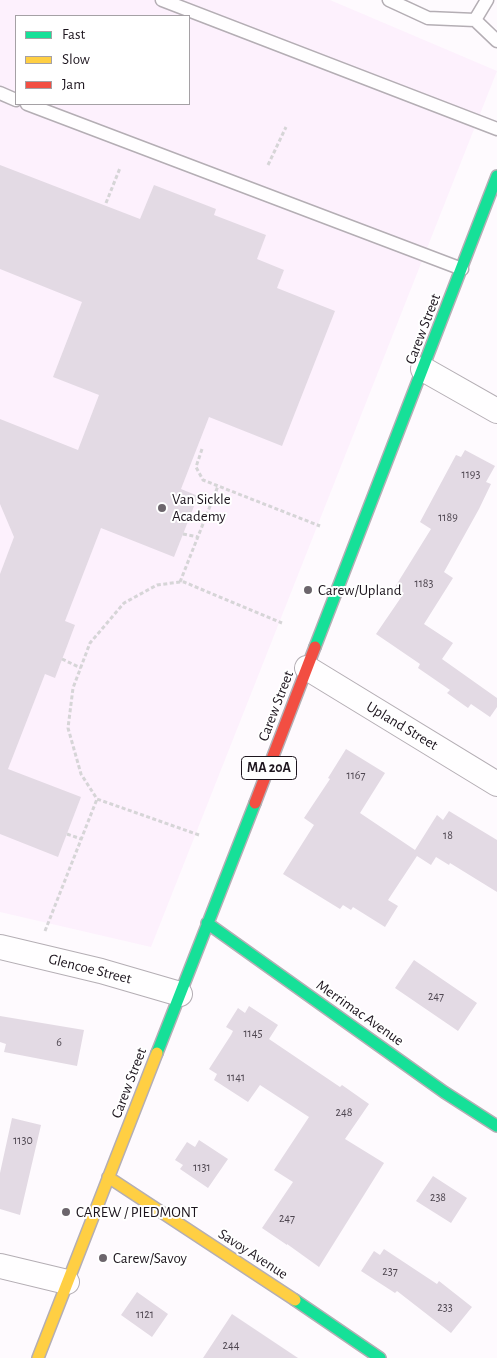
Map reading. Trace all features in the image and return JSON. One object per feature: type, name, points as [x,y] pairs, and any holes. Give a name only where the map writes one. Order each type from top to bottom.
[{"type":"main road","name":"Carew Street","points":[[38,1358],[308,668],[497,176]]},
{"type":"main road","name":"Merrimac Avenue","points":[[207,923],[444,1092],[497,1126]]},
{"type":"main road","name":"Savoy Avenue","points":[[108,1177],[278,1288],[380,1358]]},
{"type":"street","points":[[423,369],[497,411]]},
{"type":"street","name":"Upland Street","points":[[308,668],[497,784]]},
{"type":"street","name":"Glencoe Street","points":[[0,947],[101,971],[180,994]]},
{"type":"street","points":[[0,1266],[67,1282]]},
{"type":"lane","points":[[162,0],[497,129]]},
{"type":"lane","points":[[389,0],[428,18],[475,20],[497,41]]},
{"type":"lane","points":[[475,20],[487,0]]},
{"type":"lane","points":[[0,93],[15,100]]},
{"type":"lane","points":[[30,105],[462,269]]},
{"type":"path","points":[[268,165],[286,127]]},
{"type":"path","points":[[106,203],[120,168]]},
{"type":"path","points":[[202,448],[196,467],[204,480],[320,526]]},
{"type":"path","points":[[180,582],[218,486]]},
{"type":"path","points":[[183,534],[198,537]]},
{"type":"path","points":[[199,835],[97,798],[81,774],[68,728],[73,688],[90,644],[124,603],[157,585],[180,582],[282,623]]},
{"type":"path","points":[[62,659],[81,668]]},
{"type":"path","points":[[45,932],[97,798]]},
{"type":"path","points":[[67,834],[81,839]]},
{"type":"shaded area","name":"Van Sickle Academy","points":[[0,0],[330,0],[497,71],[151,947],[0,912]]},
{"type":"building","points":[[0,165],[140,219],[154,185],[216,209],[214,215],[266,235],[257,259],[284,270],[277,288],[335,311],[282,446],[209,417],[181,489],[198,496],[174,557],[101,528],[65,621],[75,625],[55,678],[45,674],[8,769],[81,797],[58,857],[0,834],[0,574],[14,537],[0,504],[0,419],[78,450],[99,395],[53,377],[82,302],[0,269]]},
{"type":"building","points":[[465,450],[495,466],[486,482],[491,484],[444,572],[453,578],[424,624],[453,643],[442,659],[497,698],[497,707],[490,717],[471,704],[468,708],[447,693],[450,690],[418,668],[420,664],[376,634],[404,593],[395,587],[431,529],[420,522],[456,455],[461,457]]},
{"type":"building","points":[[346,749],[385,773],[360,813],[415,850],[437,815],[443,820],[449,811],[497,840],[497,892],[450,863],[449,865],[436,857],[431,865],[417,856],[388,900],[398,906],[385,927],[353,907],[351,910],[343,905],[340,909],[283,874],[314,825],[304,818],[330,779],[328,778]]},
{"type":"building","points":[[414,960],[477,1003],[458,1031],[395,988]]},
{"type":"building","points":[[249,1006],[278,1025],[269,1039],[340,1087],[342,1085],[369,1104],[345,1139],[384,1163],[319,1267],[262,1228],[293,1182],[274,1170],[309,1117],[260,1085],[248,1102],[214,1080],[217,1074],[209,1069],[233,1031],[226,1027],[238,1008],[245,1013]]},
{"type":"building","points":[[0,1016],[84,1030],[77,1066],[4,1052],[6,1044],[0,1042]]},
{"type":"building","points":[[12,1118],[41,1125],[20,1215],[0,1209],[0,1173]]},
{"type":"building","points":[[199,1140],[228,1159],[208,1188],[180,1169],[183,1165],[175,1160],[187,1142],[195,1147]]},
{"type":"building","points":[[433,1176],[467,1198],[451,1223],[416,1201]]},
{"type":"building","points":[[384,1249],[437,1284],[439,1281],[472,1307],[451,1333],[397,1291],[395,1293],[361,1271],[374,1251],[380,1255]]},
{"type":"building","points":[[137,1292],[168,1314],[152,1337],[121,1315]]},
{"type":"building","points":[[232,1314],[298,1358],[203,1358]]},
{"type":"traffic: fast","points":[[315,647],[497,176]]},
{"type":"traffic: fast","points":[[157,1053],[255,803]]},
{"type":"traffic: fast","points":[[207,923],[444,1092],[497,1126]]},
{"type":"traffic: fast","points":[[295,1300],[380,1358]]},
{"type":"traffic: slow","points":[[38,1358],[157,1053]]},
{"type":"traffic: slow","points":[[108,1177],[295,1300]]},
{"type":"traffic: jam","points":[[255,803],[315,647]]},
{"type":"place","name":"Van Sickle Academy","points":[[162,508]]},
{"type":"place","name":"Carew/Upland","points":[[308,590]]},
{"type":"place","name":"CAREW / PIEDMONT","points":[[66,1212]]},
{"type":"place","name":"Carew/Savoy","points":[[103,1258]]}]
